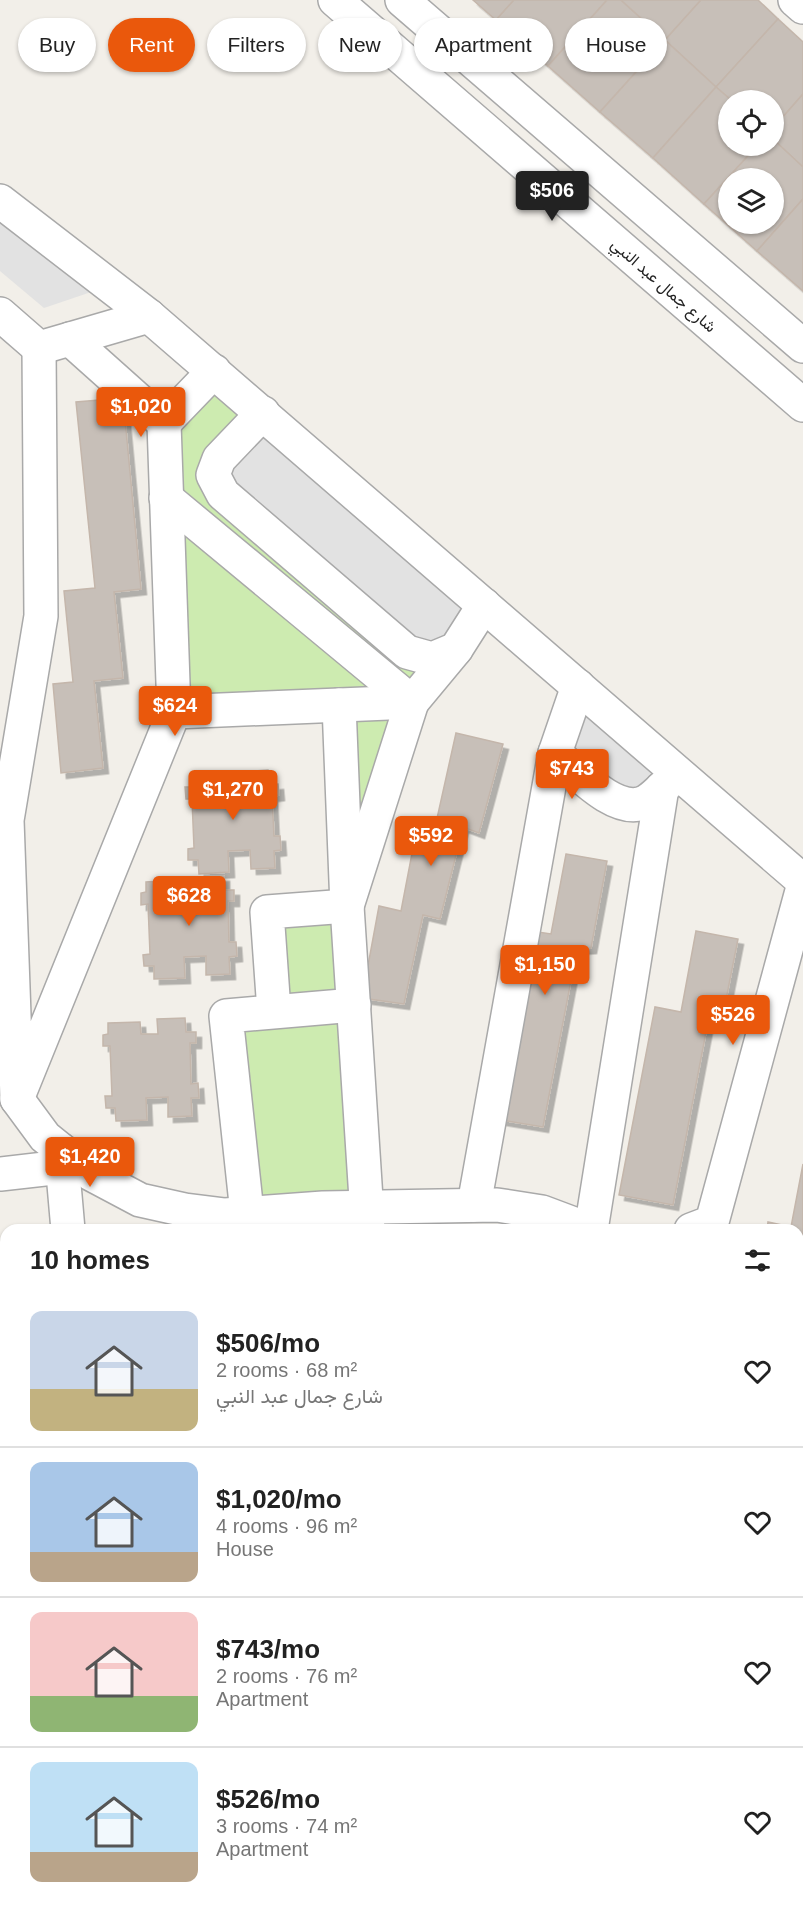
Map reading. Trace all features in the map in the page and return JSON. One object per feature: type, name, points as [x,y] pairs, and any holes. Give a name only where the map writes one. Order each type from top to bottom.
[{"type":"street","name":"شارع جمال عبد النبي","points":[[335,0],[803,405]]},
{"type":"street","points":[[402,0],[803,346]]},
{"type":"street","points":[[795,0],[803,7]]},
{"type":"street","points":[[0,201],[149,316],[263,413],[578,687],[670,781],[803,881]]},
{"type":"street","points":[[0,314],[39,348],[41,616],[4,810],[17,1099],[62,1158],[140,1200],[200,1221],[247,1213],[367,1218],[474,1205],[514,1219],[542,1212],[574,1224]]},
{"type":"street","points":[[39,348],[149,316]]},
{"type":"street","points":[[70,339],[164,423]]},
{"type":"street","points":[[17,1099],[174,712],[164,423],[214,371]]},
{"type":"street","points":[[263,413],[219,459],[213,475],[223,494],[407,652],[432,658],[456,649]]},
{"type":"street","points":[[166,498],[412,702]]},
{"type":"street","points":[[347,906],[412,702],[456,649],[484,605]]},
{"type":"street","points":[[474,1205],[555,753],[578,687]]},
{"type":"street","points":[[174,712],[412,702]]},
{"type":"street","points":[[339,705],[347,906],[367,1218]]},
{"type":"street","points":[[555,753],[609,798],[626,806],[646,802],[670,781]]},
{"type":"street","points":[[591,1224],[670,781]]},
{"type":"street","points":[[707,1224],[712,1222],[803,887]]},
{"type":"street","points":[[274,1011],[267,912],[347,906]]},
{"type":"street","points":[[247,1213],[226,1016],[354,1005]]},
{"type":"street","points":[[0,1174],[62,1158]]},
{"type":"street","points":[[62,1158],[68,1224]]},
{"type":"green space","points":[[214,371],[432,659],[412,702],[347,906],[339,705],[174,712],[164,423]]},
{"type":"green space","points":[[347,906],[367,1207],[247,1213],[226,1016],[275,1012],[267,912]]},
{"type":"shaded area","points":[[0,202],[103,288],[44,308],[0,271]]},
{"type":"shaded area","points":[[263,413],[484,605],[432,659],[213,475]]},
{"type":"shaded area","points":[[578,686],[679,773],[646,802],[556,750]]},
{"type":"building","points":[[473,0],[514,0],[498,18],[494,18]]},
{"type":"building","points":[[514,0],[607,0],[591,18],[565,18],[565,47],[553,60],[553,18],[498,18]]},
{"type":"building","points":[[607,0],[621,0],[641,18],[591,18]]},
{"type":"building","points":[[621,0],[701,0],[667,38],[667,18],[641,18]]},
{"type":"building","points":[[701,0],[758,0],[778,19],[716,87],[667,42],[667,38]]},
{"type":"building","points":[[778,19],[803,42],[803,94],[784,116],[784,90],[719,90],[716,87]]},
{"type":"building","points":[[667,42],[716,87],[653,158],[600,112],[636,72],[667,72]]},
{"type":"building","points":[[565,47],[565,72],[636,72],[600,112],[553,70],[553,60]]},
{"type":"building","points":[[716,87],[719,90],[718,156],[748,156],[737,168],[718,168],[718,189],[704,204],[653,158]]},
{"type":"building","points":[[803,94],[803,167],[784,149],[784,116]]},
{"type":"building","points":[[784,149],[803,167],[803,199],[784,220],[784,168],[737,168],[748,156],[784,156]]},
{"type":"building","points":[[718,189],[718,216],[704,204]]},
{"type":"building","points":[[803,199],[803,291],[757,251],[772,234],[784,234],[784,220]]},
{"type":"building","points":[[738,234],[772,234],[757,251]]},
{"type":"building","points":[[123,398],[141,589],[114,592],[123,678],[94,681],[103,768],[61,773],[53,684],[73,682],[64,591],[95,588],[76,402]]},
{"type":"building","points":[[456,733],[503,744],[479,833],[463,827],[440,919],[423,915],[404,1004],[362,998],[379,906],[401,911],[418,822],[436,823]]},
{"type":"building","points":[[268,770],[269,785],[278,784],[279,795],[272,796],[274,836],[280,836],[281,850],[274,851],[275,868],[251,869],[250,850],[228,851],[229,872],[199,874],[198,860],[188,860],[188,849],[194,848],[192,799],[186,799],[185,787],[191,787],[190,776],[222,774],[223,787],[240,786],[240,772]]},
{"type":"building","points":[[566,854],[607,861],[591,948],[577,949],[543,1127],[489,1118],[525,930],[551,934]]},
{"type":"building","points":[[224,876],[224,890],[234,890],[234,901],[228,901],[229,942],[236,942],[237,956],[229,957],[230,974],[206,975],[206,956],[184,957],[185,978],[154,979],[154,966],[144,966],[143,955],[150,954],[148,904],[141,905],[141,893],[146,892],[146,882],[178,880],[178,892],[196,891],[195,877]]},
{"type":"building","points":[[696,931],[738,939],[721,1025],[707,1027],[673,1205],[619,1195],[655,1007],[681,1012]]},
{"type":"building","points":[[185,1018],[186,1032],[196,1032],[196,1043],[190,1043],[191,1084],[198,1083],[199,1098],[191,1098],[192,1116],[168,1117],[168,1097],[146,1098],[147,1120],[116,1121],[115,1108],[106,1108],[105,1096],[112,1096],[110,1046],[103,1046],[103,1035],[108,1034],[108,1023],[140,1022],[141,1034],[158,1034],[157,1019]]},
{"type":"building","points":[[803,1164],[803,1224],[792,1224]]}]
